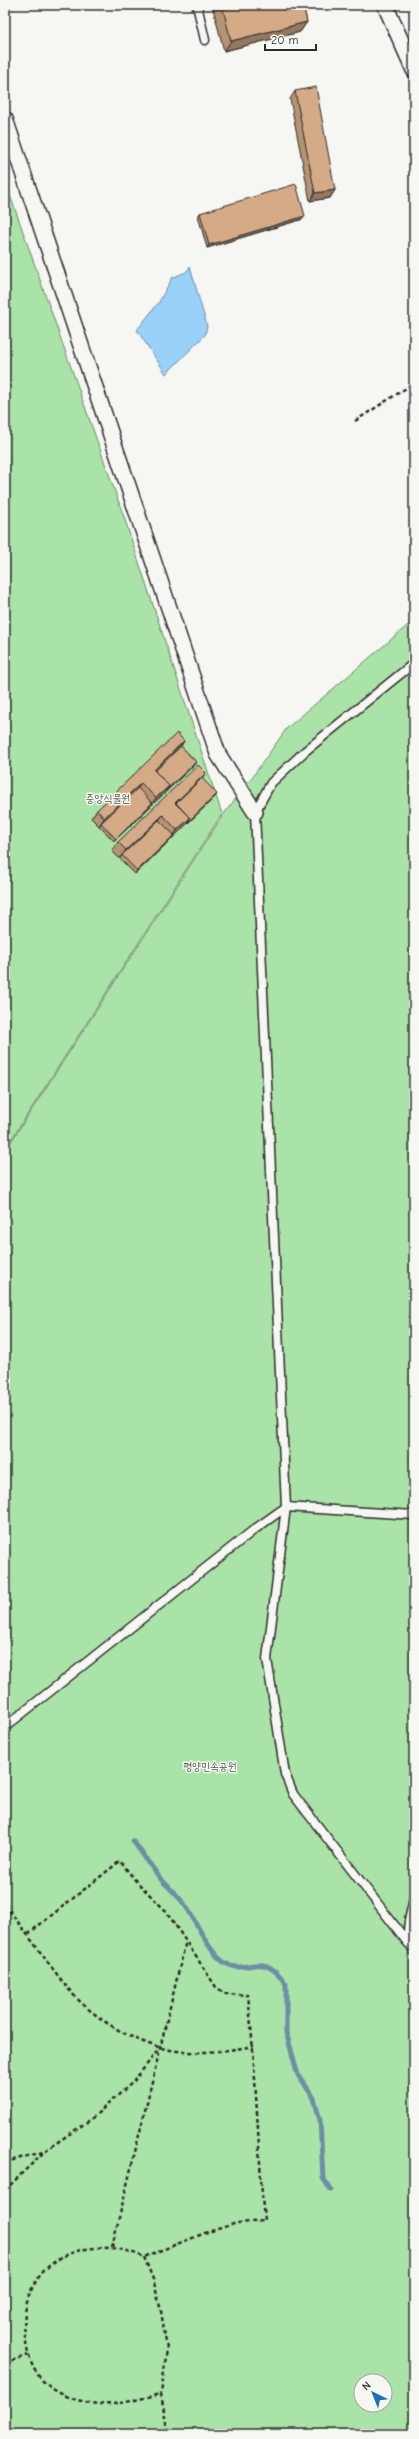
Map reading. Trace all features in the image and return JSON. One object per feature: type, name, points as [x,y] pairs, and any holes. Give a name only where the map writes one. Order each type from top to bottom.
[{"type":"street","points":[[384,5],[414,70]]},
{"type":"street","points":[[5,119],[218,754],[255,812]]},
{"type":"lane","points":[[197,5],[205,40]]},
{"type":"lane","points":[[414,663],[293,762],[271,783],[255,812],[286,1507],[267,1659],[284,1774],[293,1794],[414,1951]]},
{"type":"lane","points":[[5,1727],[255,1529],[286,1507],[414,1515]]},
{"type":"lane","points":[[408,1943],[408,1923],[414,1899]]},
{"type":"path","points":[[355,421],[414,384]]},
{"type":"path","points":[[28,1934],[120,1861],[135,1880],[166,1911],[216,1987],[226,1994],[248,1995],[254,2046],[255,2096],[264,2221],[237,2223],[205,2233],[144,2257]]},
{"type":"path","points":[[5,1904],[72,1992],[94,2013],[115,2027],[160,2048],[186,2052],[217,2052],[254,2046]]},
{"type":"path","points":[[112,2247],[186,1941]]},
{"type":"path","points":[[5,2190],[43,2152],[90,2120],[133,2082],[160,2048]]},
{"type":"path","points":[[5,2162],[43,2152]]},
{"type":"path","points":[[161,2394],[100,2404],[68,2397],[43,2381],[28,2355],[24,2325],[29,2295],[44,2269],[59,2257],[93,2246],[129,2250],[144,2257],[153,2279],[160,2304],[167,2350],[161,2394],[168,2434]]},
{"type":"path","points":[[5,2363],[28,2355]]},
{"type":"green space","name":"중앙식물원","points":[[5,181],[124,517],[222,814],[5,1149]]},
{"type":"green space","name":"평양민속공원","points":[[414,620],[414,2434],[5,2434],[5,1151],[223,815],[287,728]]},
{"type":"water","points":[[190,267],[207,326],[205,335],[166,374],[137,330],[159,302],[172,278],[186,272]]},
{"type":"building","points":[[222,5],[303,5],[307,22],[231,41]]},
{"type":"building","points":[[316,87],[335,190],[315,193],[295,91]]},
{"type":"building","points":[[296,184],[305,216],[209,245],[200,213]]},
{"type":"building","points":[[177,733],[184,741],[154,770],[169,786],[156,798],[141,783],[104,818],[97,810]]},
{"type":"building","points":[[181,746],[196,762],[165,791],[169,786],[155,771]]},
{"type":"building","points":[[198,765],[206,773],[175,803],[190,818],[177,830],[163,815],[126,850],[118,842]]},
{"type":"building","points":[[202,778],[217,794],[187,823],[190,818],[176,803]]},
{"type":"building","points":[[138,788],[152,803],[116,839],[101,823]]},
{"type":"building","points":[[159,820],[174,835],[137,871],[122,855]]},
{"type":"waterway","points":[[133,1841],[160,1878],[184,1904],[209,1945],[219,1958],[225,1963],[233,1966],[240,1967],[262,1965],[269,1967],[277,1973],[286,1984],[286,2032],[298,2075],[314,2098],[320,2120],[323,2178],[331,2190]]}]
